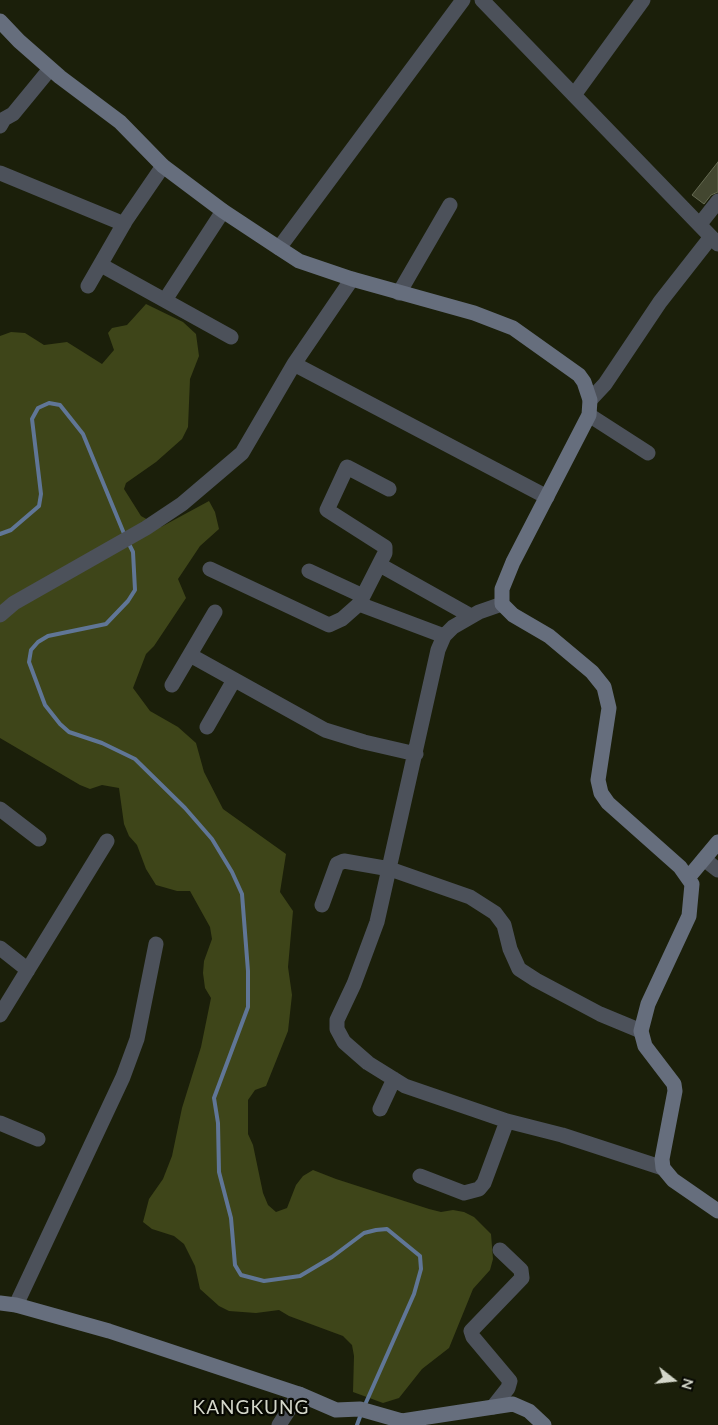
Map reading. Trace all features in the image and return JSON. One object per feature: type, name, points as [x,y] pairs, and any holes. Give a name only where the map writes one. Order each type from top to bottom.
[{"type":"main road","points":[[0,21],[18,41],[50,69],[120,122],[163,166],[223,211],[279,248],[299,260],[352,279],[474,313],[513,328],[579,375],[584,382],[590,400],[589,415],[513,562],[502,588],[502,604],[504,609],[549,636],[592,672],[604,687],[608,708],[598,780],[601,793],[608,803],[680,867],[692,884],[689,916],[648,1004],[640,1032],[645,1046],[674,1084],[675,1091],[662,1159],[663,1168],[673,1180],[718,1211]]},
{"type":"main road","points":[[688,878],[718,842]]},
{"type":"main road","points":[[0,1303],[16,1305],[110,1331],[299,1394],[336,1410],[360,1409],[402,1420],[513,1404],[521,1406],[544,1425]]},
{"type":"street","points":[[279,248],[463,0]]},
{"type":"street","points":[[482,0],[715,240],[660,302],[605,384],[590,400]]},
{"type":"street","points":[[574,95],[643,0]]},
{"type":"street","points":[[0,126],[4,119],[13,114],[50,69]]},
{"type":"street","points":[[88,286],[124,224],[163,166]]},
{"type":"street","points":[[0,173],[124,224]]},
{"type":"street","points":[[700,224],[718,201]]},
{"type":"street","points":[[399,293],[450,205]]},
{"type":"street","points":[[165,300],[223,211]]},
{"type":"street","points":[[101,265],[231,337]]},
{"type":"street","points":[[0,615],[14,604],[117,546],[182,504],[242,453],[294,364],[352,279]]},
{"type":"street","points":[[294,364],[547,497]]},
{"type":"street","points":[[589,415],[648,453]]},
{"type":"street","points":[[210,569],[329,625],[342,618],[361,600],[386,553],[385,547],[380,542],[327,510],[347,467],[389,488]]},
{"type":"street","points":[[380,565],[471,616]]},
{"type":"street","points":[[309,571],[361,600],[444,636]]},
{"type":"street","points":[[502,604],[471,616],[454,626],[444,636],[430,680],[416,754],[409,774],[390,870],[377,922],[354,984],[337,1020],[337,1029],[344,1042],[368,1063],[406,1086],[508,1121],[562,1135],[663,1168]]},
{"type":"street","points":[[172,685],[215,612]]},
{"type":"street","points":[[190,655],[326,730],[364,742],[416,754]]},
{"type":"street","points":[[207,728],[234,680]]},
{"type":"street","points":[[0,810],[39,839]]},
{"type":"street","points":[[0,1016],[107,841]]},
{"type":"street","points":[[704,859],[718,870]]},
{"type":"street","points":[[322,905],[337,864],[340,862],[390,870],[470,897],[495,913],[504,925],[510,949],[519,969],[600,1014],[640,1032]]},
{"type":"street","points":[[16,1305],[123,1078],[137,1038],[156,944]]},
{"type":"street","points":[[0,948],[28,970]]},
{"type":"street","points":[[380,1109],[394,1079]]},
{"type":"street","points":[[420,1176],[464,1193],[479,1189],[484,1183],[508,1121]]},
{"type":"street","points":[[0,1123],[38,1139]]},
{"type":"street","points":[[493,1407],[508,1388],[510,1381],[473,1337],[471,1331],[522,1278],[521,1270],[500,1250]]},
{"type":"street","points":[[279,1425],[299,1394]]},
{"type":"green space","points":[[146,304],[183,322],[196,334],[199,356],[190,379],[188,427],[182,439],[156,462],[126,483],[124,489],[141,516],[161,527],[209,501],[215,512],[219,529],[200,546],[178,579],[186,598],[154,646],[146,654],[133,688],[150,711],[178,727],[196,743],[204,772],[223,809],[286,854],[280,892],[293,911],[288,967],[292,995],[288,1031],[266,1086],[255,1090],[248,1100],[248,1134],[253,1145],[263,1193],[268,1205],[276,1212],[287,1208],[296,1185],[303,1176],[313,1170],[429,1209],[441,1212],[453,1210],[464,1212],[474,1217],[491,1234],[493,1259],[490,1270],[473,1289],[449,1348],[422,1369],[399,1398],[383,1403],[353,1392],[354,1356],[352,1345],[343,1336],[289,1316],[279,1310],[256,1313],[229,1311],[219,1306],[200,1289],[195,1266],[184,1244],[174,1236],[152,1229],[143,1222],[149,1199],[163,1179],[172,1156],[182,1108],[201,1047],[211,998],[205,988],[203,973],[204,961],[212,939],[210,927],[190,891],[177,891],[156,885],[146,869],[137,845],[129,836],[124,824],[119,788],[102,785],[90,789],[80,785],[0,738],[0,336],[11,332],[25,333],[44,345],[67,342],[102,364],[114,350],[108,333],[112,328],[127,325]]},
{"type":"building","points":[[718,162],[718,192],[711,195],[704,204],[692,195]]},
{"type":"waterway","points":[[0,534],[11,530],[39,506],[41,494],[32,419],[38,408],[49,403],[60,405],[83,434],[125,536]]},
{"type":"waterway","points":[[128,542],[133,552],[135,590],[128,601],[106,624],[48,636],[38,642],[31,650],[29,662],[45,705],[60,724],[69,732],[102,743],[135,759],[185,808],[212,839],[232,872],[242,894],[248,971],[248,1007],[214,1098],[218,1123],[219,1172],[231,1218],[235,1265],[241,1275],[264,1281],[300,1276],[332,1257],[364,1233],[376,1230],[387,1229],[420,1256],[421,1269],[414,1294],[364,1407]]},
{"type":"waterway","points":[[357,1425],[361,1414]]},
{"type":"district","name":"KANGKUNG","points":[[251,1408]]}]
